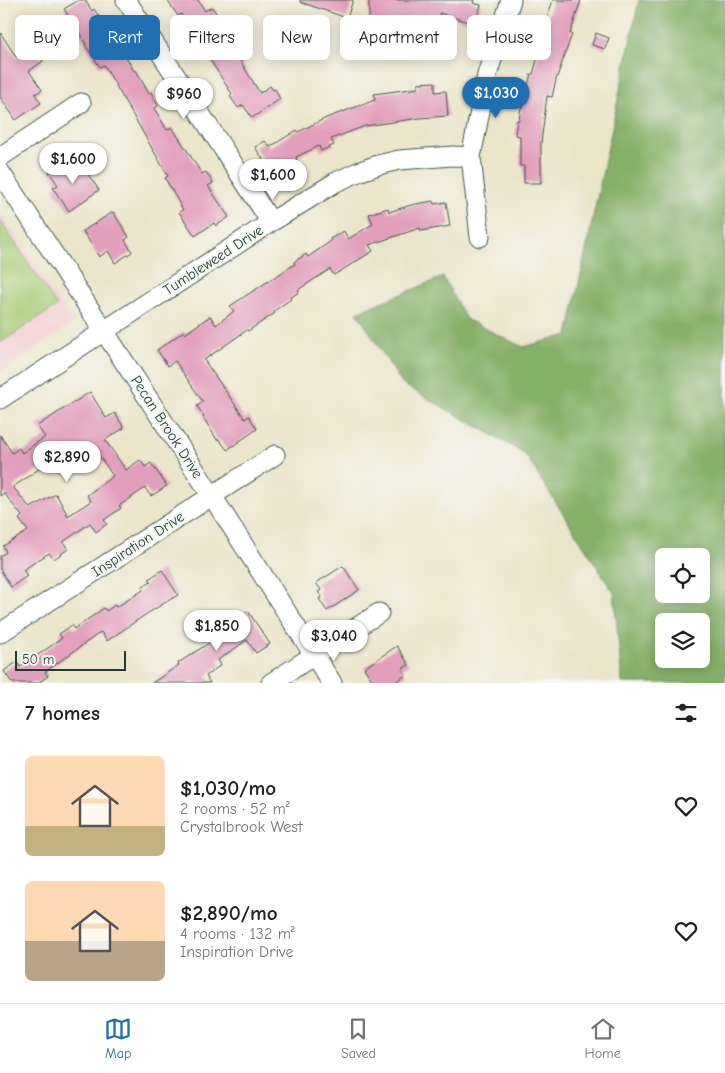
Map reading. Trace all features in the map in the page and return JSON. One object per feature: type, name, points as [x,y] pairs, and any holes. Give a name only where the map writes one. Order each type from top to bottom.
[{"type":"street","points":[[126,0],[271,222]]},
{"type":"street","points":[[480,237],[471,157],[487,75],[511,0]]},
{"type":"street","points":[[0,157],[81,103]]},
{"type":"street","name":"Tumbleweed Drive","points":[[0,399],[271,222],[336,182],[378,165],[407,159],[453,156],[471,157]]},
{"type":"street","name":"Pecan Brook Drive","points":[[0,172],[332,683]]},
{"type":"street","name":"Inspiration Drive","points":[[0,633],[275,455]]},
{"type":"street","points":[[271,683],[379,613]]},
{"type":"shaded area","points":[[0,211],[73,323],[0,372]]},
{"type":"green space","points":[[639,0],[725,0],[725,683],[622,683],[614,593],[524,453],[402,384],[357,312],[443,277],[466,319],[523,347],[568,335]]},
{"type":"green space","points":[[0,220],[57,306],[0,343]]},
{"type":"building","points":[[79,0],[85,0],[92,11],[94,9],[98,15],[89,15],[89,51],[79,33],[79,15],[68,15],[64,9]]},
{"type":"building","points":[[167,0],[198,0],[205,11],[212,7],[217,15],[181,14],[177,15]]},
{"type":"building","points":[[300,0],[353,0],[348,15],[340,16],[300,2]]},
{"type":"building","points":[[369,0],[474,0],[473,3],[481,5],[478,15],[467,15],[467,22],[457,18],[457,15],[439,13],[439,15],[369,15]]},
{"type":"building","points":[[553,0],[581,0],[552,97],[547,96],[541,143],[541,183],[524,183],[524,166],[520,166],[520,136],[515,135],[517,120],[519,120],[521,107],[537,60],[551,60],[551,15],[548,15]]},
{"type":"building","points":[[0,32],[15,55],[15,60],[43,61],[29,71],[42,90],[35,94],[41,103],[16,120],[0,97]]},
{"type":"building","points":[[596,33],[609,38],[605,49],[592,45]]},
{"type":"building","points":[[95,60],[128,60],[134,71],[136,70],[149,94],[151,92],[158,106],[154,108],[167,130],[172,127],[202,174],[206,172],[213,183],[208,186],[229,217],[216,226],[214,223],[195,236],[179,212],[183,210],[165,178],[168,176],[104,65],[100,67]]},
{"type":"building","points":[[210,60],[240,60],[260,93],[270,86],[273,90],[275,89],[280,99],[252,118],[243,105],[238,108],[230,96],[232,94]]},
{"type":"building","points":[[435,82],[435,92],[446,91],[448,116],[365,126],[331,139],[334,145],[321,151],[319,146],[296,157],[297,159],[288,165],[290,168],[275,178],[255,147],[265,141],[270,147],[297,130],[298,132],[326,118],[375,100],[374,94],[418,88],[418,83]]},
{"type":"building","points":[[68,159],[75,170],[82,166],[99,190],[69,211],[53,188],[58,185],[49,172]]},
{"type":"building","points":[[433,201],[434,204],[446,202],[450,226],[421,231],[420,228],[369,245],[373,251],[334,275],[330,269],[298,290],[299,292],[291,299],[274,311],[275,313],[204,360],[245,419],[249,416],[257,429],[227,450],[219,439],[217,440],[203,417],[197,406],[203,402],[175,361],[168,366],[157,350],[184,331],[185,334],[210,316],[216,325],[234,311],[230,306],[295,264],[294,262],[306,254],[308,257],[331,241],[330,239],[344,231],[348,239],[373,224],[369,214],[388,208],[389,212]]},
{"type":"building","points":[[113,212],[129,237],[125,240],[132,252],[115,263],[108,251],[99,257],[83,231]]},
{"type":"building","points":[[90,392],[106,418],[115,413],[124,428],[105,440],[126,470],[140,460],[145,467],[151,463],[167,486],[151,496],[145,488],[119,506],[121,508],[104,520],[107,524],[96,532],[90,523],[63,542],[68,549],[54,559],[49,553],[23,570],[27,576],[11,587],[0,569],[0,556],[6,552],[3,546],[28,531],[19,519],[22,516],[4,493],[0,496],[0,435],[12,453],[19,448],[22,453],[45,437],[37,426]],"holes":[[[94,448],[113,476],[87,495],[91,501],[68,516],[56,494],[30,508],[13,487],[52,460],[59,471]]]},
{"type":"building","points":[[343,566],[359,590],[327,611],[319,599],[322,597],[318,592],[321,590],[316,583]]},
{"type":"building","points":[[162,570],[178,595],[107,641],[101,632],[45,672],[48,676],[38,683],[12,683],[4,671],[17,662],[20,667],[62,638],[59,634],[72,625],[74,629],[104,608],[106,611],[115,605],[116,607],[123,603],[143,590],[142,587],[151,581],[149,579]]},
{"type":"building","points":[[248,611],[270,644],[256,653],[247,640],[218,660],[221,665],[206,676],[210,683],[152,683],[179,665],[178,663],[220,636],[218,633]]},
{"type":"building","points":[[397,646],[409,665],[402,669],[406,675],[394,683],[374,683],[364,668]]}]
